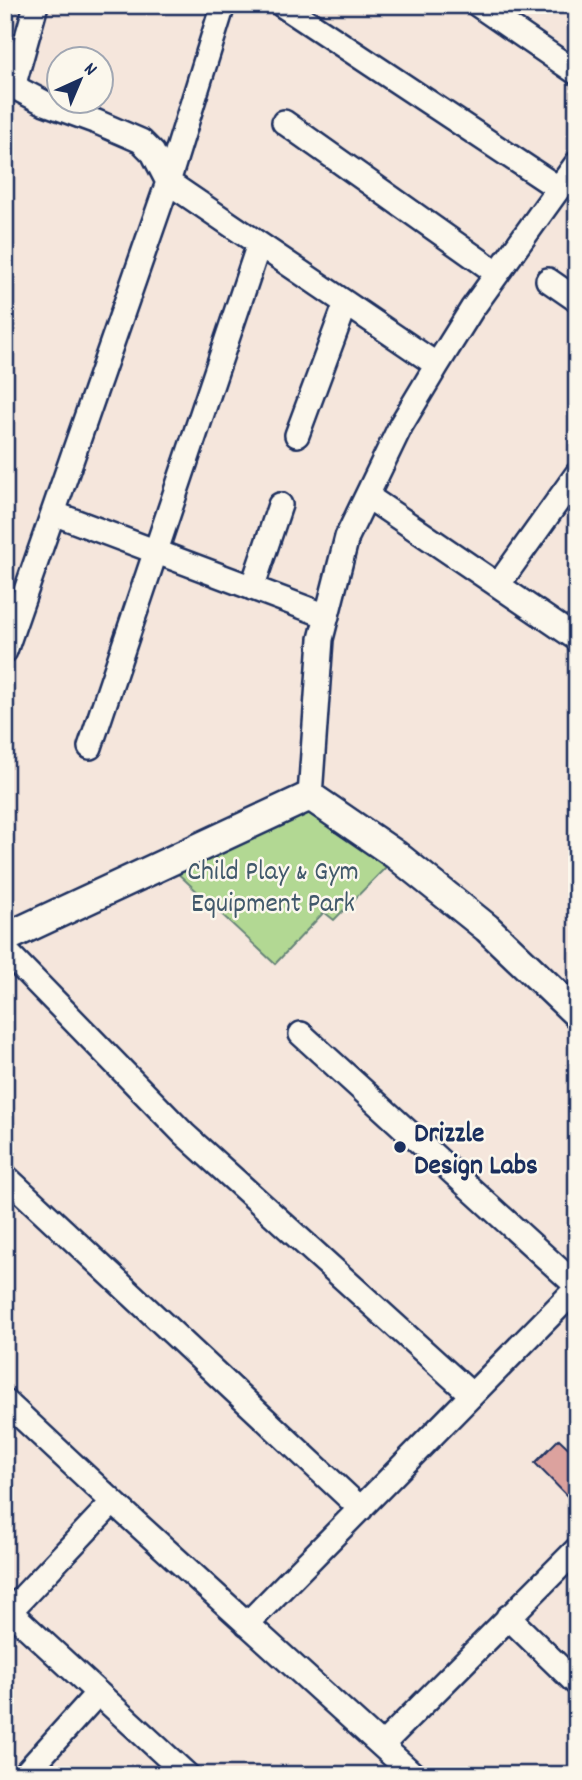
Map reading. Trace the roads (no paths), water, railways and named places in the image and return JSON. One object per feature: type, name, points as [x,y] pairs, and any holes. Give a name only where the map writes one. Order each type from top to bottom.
[{"type":"street","points":[[36,5],[15,80],[18,89],[45,103],[141,141],[153,153],[168,182],[437,365]]},
{"type":"street","points":[[6,647],[168,182],[223,5]]},
{"type":"street","points":[[282,5],[558,188]]},
{"type":"street","points":[[478,5],[577,74]]},
{"type":"street","points":[[284,122],[497,274]]},
{"type":"street","points":[[310,796],[321,639],[347,537],[401,425],[437,365],[472,309],[577,163]]},
{"type":"street","points":[[90,747],[259,244]]},
{"type":"street","points":[[548,280],[577,300]]},
{"type":"street","points":[[297,435],[346,303]]},
{"type":"street","points":[[498,585],[577,474]]},
{"type":"street","points":[[367,496],[577,639]]},
{"type":"street","points":[[253,588],[280,505]]},
{"type":"street","points":[[53,513],[327,616]]},
{"type":"street","points":[[5,938],[310,796]]},
{"type":"street","points":[[310,796],[396,855],[487,928],[577,1014]]},
{"type":"street","points":[[5,950],[184,1134],[472,1395]]},
{"type":"street","points":[[247,1624],[577,1287],[300,1034]]},
{"type":"street","points":[[5,1176],[361,1509]]},
{"type":"street","points":[[5,1401],[414,1775]]},
{"type":"street","points":[[113,1502],[8,1609],[186,1775]]},
{"type":"street","points":[[382,1745],[577,1549]]},
{"type":"street","points":[[508,1617],[577,1684]]},
{"type":"street","points":[[24,1775],[98,1693]]},
{"type":"street","points":[[5,1767],[14,1775]]},
{"type":"place","name":"Drizzle Design Labs","points":[[400,1147]]},
{"type":"park label","name":"Child Play & Gym Equipment Park","points":[[273,885]]}]
